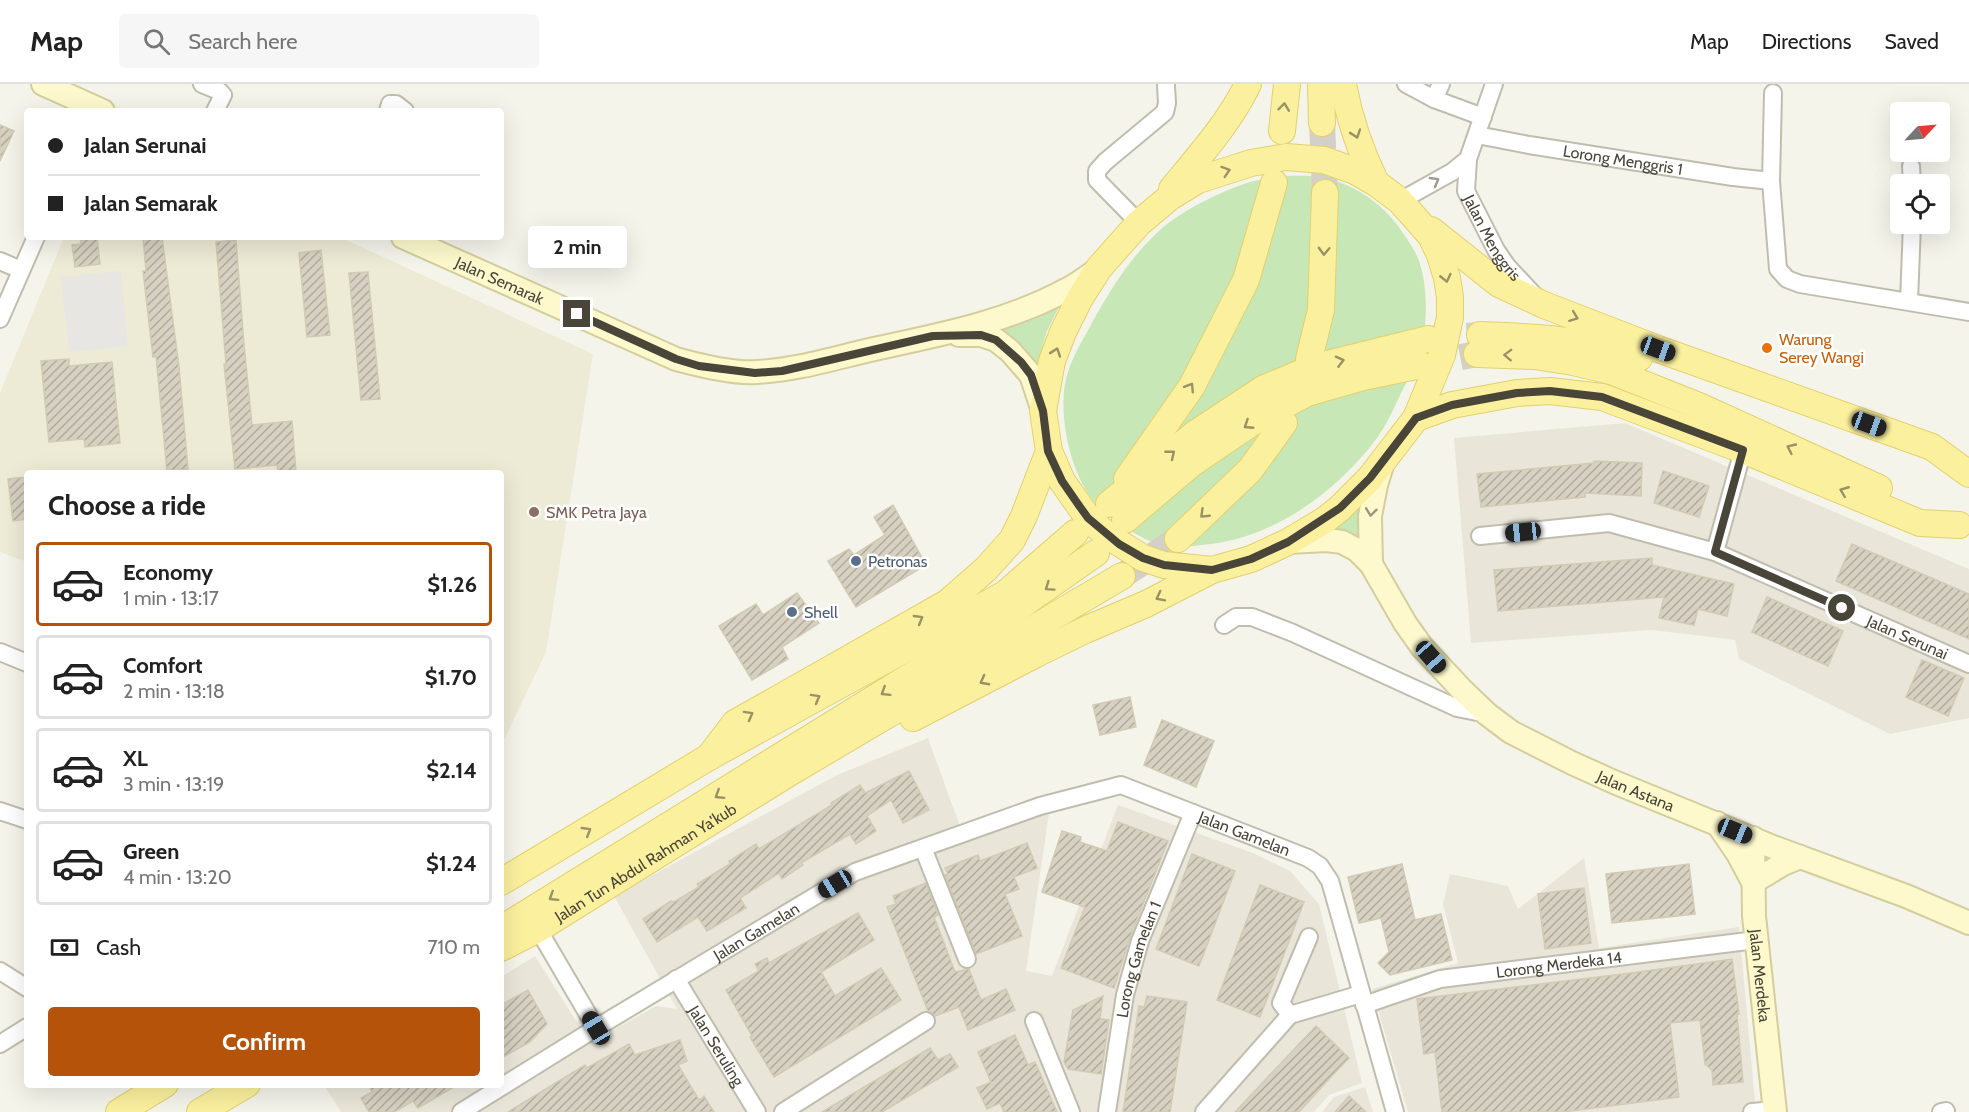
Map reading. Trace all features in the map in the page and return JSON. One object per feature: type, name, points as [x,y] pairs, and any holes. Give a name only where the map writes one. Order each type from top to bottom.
[{"type":"main road","points":[[44,84],[93,108]]},
{"type":"main road","points":[[1043,411],[1049,375],[1057,349],[1080,298],[1099,268],[1214,138],[1238,105],[1248,84]]},
{"type":"main road","points":[[1281,131],[1287,84]]},
{"type":"main road","points":[[1321,84],[1322,123]]},
{"type":"main road","points":[[1343,84],[1347,105],[1365,160],[1376,183]]},
{"type":"main road","points":[[789,773],[876,738],[1036,654],[1146,604],[1212,570],[1251,559],[1288,542],[1340,508],[1370,478],[1416,418],[1442,355],[1450,317],[1450,297],[1440,255],[1431,236],[1401,201],[1376,183],[1340,165],[1324,160],[1286,157],[1251,164],[1198,180],[1147,216]]},
{"type":"main road","points":[[1117,512],[1192,386],[1246,280],[1274,183]]},
{"type":"main road","points":[[1309,359],[1321,310],[1325,193]]},
{"type":"main road","points":[[1419,220],[1499,284],[1544,305],[1658,349],[1932,447],[1969,474]]},
{"type":"main road","name":"Jalan Semarak","points":[[410,240],[676,359],[699,366],[755,373],[782,371],[980,324],[1051,298],[1069,289],[1099,268]]},
{"type":"main road","points":[[933,336],[981,335],[996,340],[1021,362],[1031,375],[1043,411],[1048,451],[1062,481],[1088,518],[1108,536],[1137,555],[1164,565],[1212,570]]},
{"type":"main road","points":[[1964,527],[1710,411],[1611,371],[1479,345],[1542,337],[1580,342],[1618,351],[1969,474]]},
{"type":"main road","points":[[1117,512],[1196,434],[1263,389],[1314,367],[1428,339]]},
{"type":"main road","points":[[1117,512],[1256,420],[1307,393],[1364,377],[1421,365]]},
{"type":"main road","points":[[1416,418],[1452,405],[1517,393],[1550,391],[1602,397],[1743,450],[1920,523],[1964,527]]},
{"type":"main road","points":[[1178,539],[1250,470],[1284,423]]},
{"type":"main road","points":[[709,757],[735,723],[947,603],[986,569],[1012,540],[1024,516],[1048,451]]},
{"type":"main road","points":[[1371,564],[1370,516],[1383,462]]},
{"type":"main road","points":[[504,880],[709,757],[1005,594],[1075,533]]},
{"type":"main road","points":[[1288,542],[1313,539],[1342,542],[1357,550],[1371,564]]},
{"type":"main road","points":[[504,927],[990,627],[1096,553]]},
{"type":"main road","name":"Jalan Astana","points":[[1371,564],[1405,623],[1422,647],[1463,692],[1511,732],[1572,763],[1800,857],[1906,896],[1969,923]]},
{"type":"main road","points":[[789,773],[1122,576]]},
{"type":"main road","name":"Jalan Tun Abdul Rahman Ya'kub","points":[[504,946],[538,929],[789,773]]},
{"type":"main road","points":[[1717,823],[1753,882],[1783,864],[1800,857]]},
{"type":"main road","name":"Jalan Merdeka","points":[[1753,838],[1756,940],[1775,1111]]},
{"type":"main road","points":[[119,1112],[158,1088]]},
{"type":"main road","points":[[200,1112],[239,1088]]},
{"type":"street","points":[[202,84],[223,95],[216,108]]},
{"type":"street","points":[[1406,84],[1438,91],[1483,117]]},
{"type":"street","name":"Jalan Menggris","points":[[1494,84],[1468,159],[1466,191],[1496,250],[1507,266],[1544,305]]},
{"type":"street","points":[[1147,216],[1097,180],[1097,171],[1165,112],[1166,86]]},
{"type":"street","points":[[1773,93],[1771,181],[1778,268],[1787,279],[1800,284],[1969,312]]},
{"type":"street","points":[[389,108],[390,104],[396,104],[401,108]]},
{"type":"street","name":"Lorong Menggris 1","points":[[1477,135],[1733,177],[1771,181]]},
{"type":"street","points":[[1401,201],[1452,172],[1468,159]]},
{"type":"street","points":[[1911,166],[1911,174]]},
{"type":"street","points":[[1909,301],[1912,234]]},
{"type":"street","points":[[0,319],[35,240]]},
{"type":"street","points":[[0,261],[21,270]]},
{"type":"street","points":[[1715,552],[1743,450]]},
{"type":"street","name":"Jalan Serunai","points":[[1480,536],[1610,523],[1715,552],[1969,664]]},
{"type":"street","points":[[1224,625],[1236,617],[1252,617],[1293,633],[1456,708],[1487,714]]},
{"type":"street","points":[[0,652],[24,662]]},
{"type":"street","name":"Jalan Gamelan","points":[[504,1085],[855,872],[1040,807],[1120,785],[1308,858],[1320,866],[1330,881],[1395,1112]]},
{"type":"street","points":[[0,811],[24,819]]},
{"type":"street","name":"Lorong Gamelan 1","points":[[1107,1112],[1128,984],[1140,941],[1192,813]]},
{"type":"street","points":[[924,848],[967,959]]},
{"type":"street","points":[[538,929],[596,1028]]},
{"type":"street","points":[[1204,1112],[1290,1015],[1281,1003],[1308,937]]},
{"type":"street","name":"Lorong Merdeka 14","points":[[1290,1015],[1363,1000],[1440,979],[1756,940]]},
{"type":"street","points":[[0,971],[24,986]]},
{"type":"street","name":"Jalan Seruling","points":[[676,980],[757,1112]]},
{"type":"street","points":[[783,1112],[926,1021]]},
{"type":"street","points":[[1034,1021],[1071,1112]]},
{"type":"street","points":[[0,1044],[24,1029]]},
{"type":"street","name":"Jalan Gamelan","points":[[461,1112],[500,1088]]},
{"type":"street","points":[[1752,1112],[1775,1111]]},
{"type":"shaded area","name":"SMK Petra Jaya","points":[[63,240],[346,240],[593,354],[546,652],[505,738],[504,470],[24,470],[24,561],[0,552],[0,393]]},
{"type":"shaded area","points":[[121,271],[128,346],[69,352],[61,277]]},
{"type":"shaded area","points":[[1625,423],[1969,569],[1969,718],[1890,734],[1739,659],[1735,640],[1652,630],[1471,643],[1454,438]]},
{"type":"shaded area","points":[[928,738],[966,843],[1049,813],[1026,971],[1052,976],[1118,805],[1253,853],[1290,871],[1319,904],[1362,1083],[1329,1095],[1314,1112],[341,1112],[326,1088],[504,1088],[504,975],[535,956],[590,1043],[656,1006],[677,1009],[614,896],[837,775]]},
{"type":"shaded area","points":[[1584,858],[1599,948],[1739,927],[1756,1112],[1408,1112],[1372,989],[1458,963],[1443,904],[1450,874],[1508,886],[1518,909]]},
{"type":"shaded area","points":[[1365,1087],[1373,1112],[1322,1112],[1334,1097]]},
{"type":"green space","points":[[1284,176],[1319,177],[1337,181],[1370,199],[1398,225],[1416,253],[1424,280],[1426,306],[1419,357],[1377,438],[1361,458],[1322,495],[1277,523],[1253,534],[1228,541],[1184,547],[1152,542],[1125,528],[1104,512],[1095,503],[1079,477],[1069,446],[1064,414],[1068,371],[1080,344],[1110,291],[1128,265],[1160,230],[1191,208],[1227,190],[1250,182]]},
{"type":"green space","points":[[1060,305],[1047,331],[1036,369],[997,330],[1035,319]]},
{"type":"green space","points":[[1362,503],[1361,544],[1329,533]]},
{"type":"building","points":[[0,125],[14,131],[0,161]]},
{"type":"building","points":[[80,240],[97,240],[100,264],[75,267],[72,245],[81,244]]},
{"type":"building","points":[[143,240],[162,240],[179,367],[188,469],[167,470],[156,356],[153,357],[143,271],[146,271]]},
{"type":"building","points":[[236,240],[252,425],[292,421],[296,470],[278,470],[277,465],[235,469],[224,364],[226,364],[216,242]]},
{"type":"building","points":[[321,250],[330,335],[307,337],[299,253]]},
{"type":"building","points":[[368,272],[380,399],[361,400],[349,273]]},
{"type":"building","points":[[69,359],[69,366],[112,362],[120,443],[85,447],[84,439],[49,442],[41,361]]},
{"type":"building","points":[[1594,461],[1642,463],[1641,496],[1585,493],[1585,497],[1481,507],[1477,474],[1594,463]]},
{"type":"building","points":[[1663,471],[1709,486],[1699,517],[1654,503]]},
{"type":"building","points":[[24,477],[24,519],[13,521],[8,479]]},
{"type":"building","points":[[893,505],[926,565],[856,607],[828,561],[849,549],[854,555],[885,535],[874,517]]},
{"type":"building","points":[[1852,544],[1969,594],[1969,639],[1836,581]]},
{"type":"building","points":[[1652,558],[1652,565],[1734,584],[1727,616],[1698,609],[1694,625],[1659,618],[1664,597],[1498,611],[1494,570]]},
{"type":"building","points":[[797,593],[819,623],[782,647],[788,659],[752,680],[719,626],[756,604],[763,615]]},
{"type":"building","points":[[1767,597],[1843,631],[1828,666],[1752,632]]},
{"type":"building","points":[[1922,660],[1964,678],[1948,716],[1906,697]]},
{"type":"building","points":[[1130,697],[1136,727],[1100,735],[1093,705]]},
{"type":"building","points":[[1162,720],[1214,741],[1196,787],[1144,765]]},
{"type":"building","points":[[909,771],[929,810],[903,823],[891,800],[867,816],[876,831],[856,844],[850,834],[801,863],[803,865],[782,879],[779,873],[740,898],[746,908],[707,931],[698,917],[657,942],[643,919],[699,887],[697,884],[730,864],[729,861],[756,844],[759,849],[832,805],[831,803],[860,785],[865,793]]},
{"type":"building","points":[[1118,822],[1168,841],[1130,937],[1114,988],[1061,968],[1085,907],[1042,892],[1062,831],[1081,837],[1080,842],[1107,851]]},
{"type":"building","points":[[1027,843],[1037,868],[1014,877],[1019,889],[1005,894],[1022,936],[976,954],[945,875],[948,874],[945,868],[978,855],[980,861]]},
{"type":"building","points":[[1192,854],[1235,871],[1199,966],[1156,949]]},
{"type":"building","points":[[1402,864],[1415,920],[1441,914],[1452,960],[1390,975],[1378,963],[1389,952],[1381,918],[1359,923],[1348,877]]},
{"type":"building","points":[[1689,864],[1695,914],[1612,923],[1606,874]]},
{"type":"building","points":[[926,883],[938,915],[934,917],[955,972],[969,969],[981,1000],[1006,989],[1015,1010],[968,1030],[959,1007],[935,1016],[928,1011],[887,907],[896,904],[893,896]]},
{"type":"building","points":[[1260,885],[1304,902],[1260,1017],[1217,1000]]},
{"type":"building","points":[[1584,888],[1591,943],[1545,949],[1538,894]]},
{"type":"building","points":[[858,913],[874,940],[821,972],[835,996],[881,968],[901,1000],[774,1077],[726,990],[759,971],[755,964],[767,958],[769,963]]},
{"type":"building","points":[[1732,959],[1739,1014],[1737,1014],[1743,1082],[1713,1085],[1712,1070],[1705,1064],[1700,1020],[1670,1023],[1679,1097],[1563,1112],[1442,1112],[1435,1052],[1424,1054],[1417,999]]},
{"type":"building","points":[[528,990],[547,1024],[530,1042],[504,1056],[504,1003]]},
{"type":"building","points":[[1103,996],[1100,1019],[1109,1020],[1101,1074],[1068,1069],[1064,1062],[1073,1010]]},
{"type":"building","points":[[1147,996],[1187,1002],[1170,1112],[1123,1112],[1139,1006],[1144,1007]]},
{"type":"building","points":[[1316,1026],[1349,1058],[1299,1112],[1235,1112]]},
{"type":"building","points":[[1015,1035],[1028,1065],[1035,1062],[1057,1112],[1004,1112],[1000,1103],[987,1109],[977,1088],[991,1082],[978,1052]]},
{"type":"building","points":[[680,1040],[687,1061],[678,1065],[699,1100],[704,1096],[714,1112],[508,1112],[585,1065],[587,1068],[629,1044],[635,1055]]},
{"type":"building","points":[[930,1048],[938,1060],[950,1054],[958,1067],[882,1112],[822,1112]]},
{"type":"building","points":[[370,1088],[452,1088],[418,1108],[413,1101],[394,1112],[369,1112],[361,1098],[372,1092]]},
{"type":"building","points":[[1349,1096],[1366,1112],[1335,1112]]},
{"type":"tunnel","points":[[1322,123],[1325,193]]},
{"type":"tunnel","points":[[1428,339],[1480,335]]},
{"type":"tunnel","points":[[1422,365],[1477,354]]},
{"type":"tunnel","points":[[1122,576],[1178,539]]},
{"type":"place","name":"Warung Serey Wangi","points":[[1767,348]]},
{"type":"place","name":"SMK Petra Jaya","points":[[534,512]]},
{"type":"place","name":"Petronas","points":[[856,561]]},
{"type":"place","name":"Shell","points":[[792,612]]},
{"type":"route","points":[[577,314],[676,359],[699,366],[755,373],[782,371],[933,336],[981,335],[996,340],[1021,362],[1031,375],[1043,411],[1048,451],[1070,495],[1088,518],[1119,544],[1143,558],[1164,565],[1212,570],[1251,559],[1288,542],[1325,520],[1370,478],[1416,418],[1452,405],[1517,393],[1550,391],[1602,397],[1743,450],[1715,552],[1842,608]]}]
